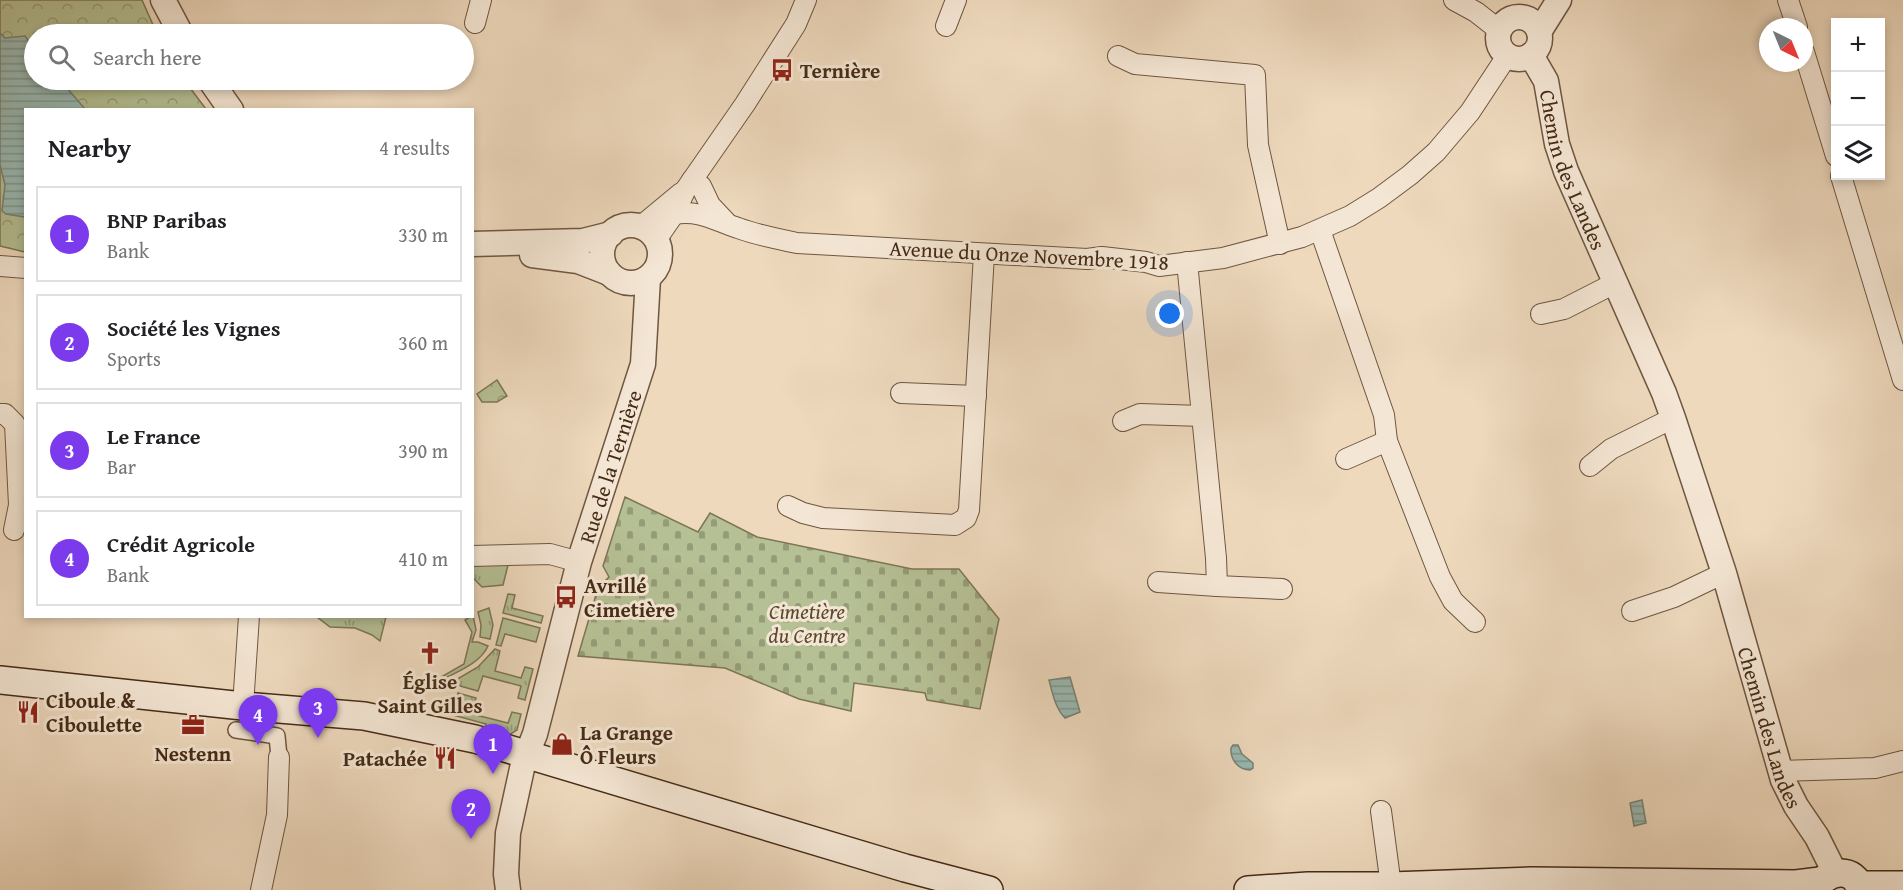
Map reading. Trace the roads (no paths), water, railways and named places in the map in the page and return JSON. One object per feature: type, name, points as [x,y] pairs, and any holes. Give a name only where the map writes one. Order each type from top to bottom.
[{"type":"main road","points":[[0,680],[239,718],[377,718],[475,739],[525,758],[940,890]]},
{"type":"main road","points":[[0,692],[366,730],[525,758],[989,890]]},
{"type":"main road","points":[[1248,890],[1308,886],[1391,886],[1532,881],[1796,884],[1824,881],[1845,873],[1853,878],[1860,887],[1903,885]]},
{"type":"street","points":[[163,0],[176,24]]},
{"type":"street","points":[[475,23],[481,0]]},
{"type":"street","points":[[648,233],[689,185],[751,94],[795,24],[806,0]]},
{"type":"street","points":[[946,26],[956,0]]},
{"type":"street","points":[[1454,0],[1476,12],[1499,30]]},
{"type":"street","points":[[1532,16],[1539,45],[1519,56],[1498,44],[1499,30],[1509,20],[1532,16],[1559,0]]},
{"type":"street","points":[[1788,0],[1794,18]]},
{"type":"street","points":[[1118,56],[1135,64],[1255,75],[1258,146],[1280,244]]},
{"type":"street","name":"Avenue du Onze Novembre 1918","points":[[674,214],[697,213],[774,239],[797,243],[1087,259],[1102,257],[1146,262],[1159,266],[1223,258],[1280,244],[1320,230],[1350,216],[1379,198],[1436,152],[1519,56]]},
{"type":"street","name":"Chemin des Landes","points":[[1519,56],[1546,81],[1560,155],[1664,393],[1724,573],[1780,771],[1796,806],[1817,837],[1824,881]]},
{"type":"street","points":[[1810,72],[1831,140]]},
{"type":"street","points":[[217,90],[230,108]]},
{"type":"street","points":[[1842,180],[1903,380]]},
{"type":"street","points":[[648,233],[674,214],[689,185]]},
{"type":"street","points":[[689,185],[701,186],[710,205],[728,224]]},
{"type":"street","points":[[474,244],[583,241],[611,234],[625,226],[648,233],[660,258],[655,271],[648,278],[635,283],[616,278],[578,261],[519,254],[474,257]]},
{"type":"street","points":[[1320,230],[1384,415],[1387,441],[1440,577],[1454,601],[1474,622]]},
{"type":"street","points":[[611,234],[602,251],[604,262],[616,278]]},
{"type":"street","points":[[788,506],[823,518],[959,524],[966,518],[969,510],[984,254]]},
{"type":"street","points":[[1187,262],[1217,586]]},
{"type":"street","points":[[0,266],[24,268]]},
{"type":"street","name":"Rue de la Ternière","points":[[616,278],[644,317]]},
{"type":"street","name":"Rue de la Ternière","points":[[508,890],[506,874],[508,833],[525,758],[535,734],[579,562],[643,364],[648,278]]},
{"type":"street","points":[[1541,314],[1564,309],[1615,283]]},
{"type":"street","points":[[901,393],[976,396]]},
{"type":"street","points":[[0,414],[5,414],[15,424],[20,505],[13,530]]},
{"type":"street","points":[[1124,421],[1140,414],[1202,416]]},
{"type":"street","points":[[1590,466],[1611,449],[1673,418]]},
{"type":"street","points":[[1346,459],[1387,441]]},
{"type":"street","points":[[474,556],[550,554],[579,562]]},
{"type":"street","points":[[1632,611],[1674,597],[1724,573]]},
{"type":"street","points":[[1158,582],[1282,589]]},
{"type":"street","points":[[249,618],[239,718],[277,736],[279,757],[277,814],[261,890]]},
{"type":"street","points":[[1780,771],[1875,768],[1903,761]]},
{"type":"street","points":[[1380,812],[1391,886]]},
{"type":"water","points":[[0,33],[5,38],[24,36],[24,90],[69,90],[84,108],[24,108],[24,217],[6,214],[2,211],[5,185],[0,165]]},
{"type":"water","points":[[1070,677],[1080,712],[1065,718],[1053,697],[1049,680]]},
{"type":"water","points":[[1233,745],[1238,745],[1242,754],[1253,763],[1253,768],[1250,770],[1242,768],[1234,760],[1231,748]]},
{"type":"water","points":[[1642,800],[1646,823],[1634,826],[1630,803]]},
{"type":"place","name":"Ternière","points":[[782,70]]},
{"type":"place","name":"Avrillé Cimetière","points":[[566,597]]},
{"type":"place","name":"Église Saint Gilles","points":[[430,653]]},
{"type":"place","name":"Ciboule & Ciboulette","points":[[28,712]]},
{"type":"place","name":"Nestenn","points":[[193,725]]},
{"type":"place","name":"Le France","points":[[318,738]]},
{"type":"place","name":"La Grange Ô Fleurs","points":[[562,744]]},
{"type":"place","name":"Crédit Agricole","points":[[258,745]]},
{"type":"place","name":"Patachée","points":[[445,758]]},
{"type":"place","name":"BNP Paribas","points":[[493,774]]},
{"type":"place","name":"Société les Vignes","points":[[471,839]]},
{"type":"park label","name":"Cimetière du Centre","points":[[807,623]]}]
